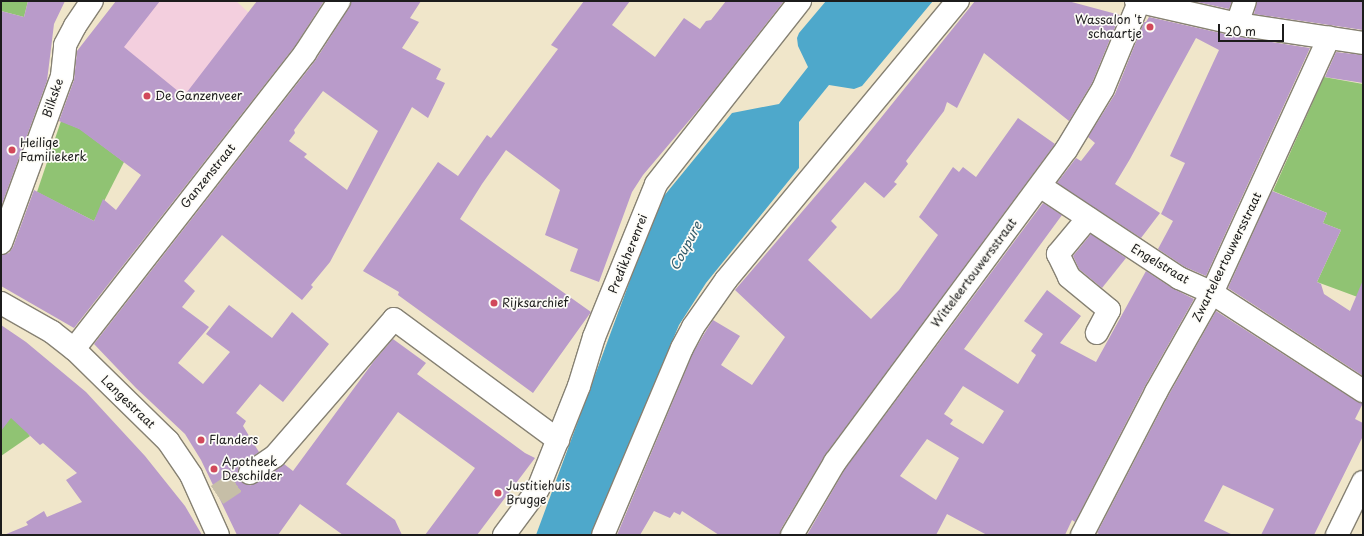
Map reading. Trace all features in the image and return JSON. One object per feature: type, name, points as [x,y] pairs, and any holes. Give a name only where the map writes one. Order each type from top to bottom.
[{"type":"street","name":"Bilkske","points":[[1,243],[62,76],[66,45],[75,26],[92,1]]},
{"type":"street","name":"Ganzenstraat","points":[[74,349],[305,53],[339,1]]},
{"type":"street","name":"Predikherenrei","points":[[504,535],[538,489],[579,386],[594,337],[656,184],[800,1]]},
{"type":"street","points":[[603,535],[682,348],[693,327],[726,280],[958,1]]},
{"type":"street","points":[[1237,24],[1244,1]]},
{"type":"street","points":[[1138,2],[1237,24],[1363,43]]},
{"type":"street","name":"Witteleertouwersstraat","points":[[792,535],[835,462],[1066,150],[1103,90],[1138,2]]},
{"type":"street","name":"Zwarteleertouwersstraat","points":[[1082,535],[1156,392],[1212,293],[1329,37]]},
{"type":"street","name":"Engelstraat","points":[[1040,186],[1180,278],[1212,293],[1363,391]]},
{"type":"street","points":[[1088,218],[1058,254],[1069,277],[1109,310],[1097,332]]},
{"type":"street","name":"Langestraat","points":[[1,303],[52,332],[74,349],[168,441],[191,476],[211,499],[218,535]]},
{"type":"street","points":[[250,473],[275,456],[394,319],[558,440]]},
{"type":"street","points":[[1337,535],[1363,482]]},
{"type":"shaded area","name":"De Ganzenveer","points":[[116,1],[236,1],[260,23],[129,149],[124,162],[80,129]]},
{"type":"green space","points":[[1,1],[28,1],[24,17],[1,11]]},
{"type":"green space","points":[[1324,77],[1363,84],[1363,299],[1317,282],[1341,230],[1323,223],[1327,213],[1273,191]]},
{"type":"green space","points":[[61,121],[80,129],[124,162],[94,221],[37,192]]},
{"type":"green space","points":[[9,408],[30,436],[1,456],[1,431]]},
{"type":"water","name":"Coupure","points":[[826,1],[933,1],[862,86],[854,89],[829,85],[799,122],[799,168],[706,283],[679,325],[591,535],[536,535],[659,202],[732,113],[779,104],[808,67],[798,46],[797,38],[799,33]]},
{"type":"building","points":[[28,1],[65,1],[54,24],[47,81],[1,207],[1,11],[24,17]]},
{"type":"building","points":[[116,1],[160,1],[124,47],[184,96],[257,1],[324,1],[295,46],[74,328],[1,286],[1,255],[9,253],[13,247],[34,190],[94,221],[103,199],[116,210],[141,175],[79,129],[59,121],[74,80],[77,51]]},
{"type":"building","points":[[351,1],[421,1],[410,18],[419,22],[402,48],[441,69],[436,79],[445,83],[428,118],[412,107],[330,262],[311,285],[313,287],[302,300],[222,235],[184,281],[195,291],[182,307],[209,327],[178,363],[203,384],[230,352],[206,334],[229,305],[272,338],[292,312],[329,344],[283,402],[260,384],[236,413],[246,421],[243,426],[259,452],[243,463],[239,468],[238,474],[240,480],[245,484],[251,485],[284,464],[293,471],[374,361],[393,339],[426,363],[417,374],[525,453],[535,458],[477,535],[425,535],[475,468],[398,412],[346,484],[395,520],[402,535],[343,535],[300,504],[278,535],[237,535],[201,460],[185,434],[136,388],[94,344],[315,61],[349,8]],"holes":[[[323,91],[378,131],[347,190],[304,157],[307,154],[289,141],[295,133],[294,130]]]},
{"type":"building","points":[[584,1],[630,1],[612,25],[655,57],[684,18],[700,29],[706,21],[711,20],[726,1],[784,1],[704,103],[643,175],[632,192],[599,282],[570,271],[578,249],[545,235],[560,190],[506,150],[482,184],[460,219],[591,312],[533,393],[398,295],[399,292],[363,271],[438,162],[458,176],[487,135],[491,138],[558,49],[551,45]]},
{"type":"building","points":[[975,1],[1068,1],[1120,15],[1092,83],[1069,121],[984,53],[957,108],[947,102],[944,111],[906,161],[908,164],[894,182],[897,184],[884,198],[865,182],[831,221],[837,227],[808,260],[871,319],[899,290],[938,235],[919,217],[953,167],[959,172],[963,167],[976,177],[1018,118],[1055,144],[825,455],[781,529],[780,535],[719,535],[682,511],[680,515],[674,512],[670,518],[654,511],[640,535],[617,535],[693,353],[713,320],[740,336],[721,365],[752,385],[785,337],[735,290],[855,150]]},
{"type":"building","points":[[1192,1],[1232,1],[1229,9]]},
{"type":"building","points":[[1257,1],[1363,1],[1363,30],[1254,14]]},
{"type":"building","points":[[1149,17],[1234,36],[1310,48],[1206,276],[1185,267],[1158,249],[1173,221],[1161,214],[1185,163],[1170,156],[1219,50],[1196,38],[1115,184],[1160,213],[1141,238],[1057,183],[1076,158],[1081,161],[1095,143],[1088,137],[1115,94],[1144,22],[1146,22]]},
{"type":"building","points":[[1336,52],[1363,55],[1363,83],[1325,77]]},
{"type":"building","points":[[1272,191],[1327,213],[1323,223],[1341,230],[1317,282],[1321,284],[1324,294],[1350,311],[1363,280],[1363,376],[1228,288]]},
{"type":"building","points":[[1043,203],[1062,215],[964,349],[1018,384],[1036,355],[1031,351],[1043,334],[1024,321],[1047,290],[1081,316],[1060,343],[1096,362],[1146,271],[1172,288],[1194,299],[1145,386],[1075,522],[1072,520],[1065,535],[987,535],[947,514],[936,535],[807,535],[845,469]],"holes":[[[963,386],[1004,411],[983,444],[950,424],[953,420],[944,414]],[[927,439],[959,458],[936,500],[900,476]]]},
{"type":"building","points":[[1091,234],[1126,258],[1102,288],[1079,269],[1073,256]]},
{"type":"building","points":[[1216,311],[1356,401],[1363,403],[1355,419],[1363,423],[1363,436],[1314,535],[1261,535],[1274,509],[1223,485],[1204,521],[1233,535],[1101,535],[1097,533],[1167,398]]},
{"type":"building","points":[[1,325],[26,342],[86,392],[145,456],[185,506],[202,535],[4,535],[28,525],[26,522],[44,511],[47,517],[82,502],[66,480],[77,473],[43,443],[40,445],[11,418],[1,431]]},
{"type":"tunnel","points":[[217,495],[250,473]]},
{"type":"place","name":"Wassalon 't schaartje","points":[[1150,27]]},
{"type":"place","name":"De Ganzenveer","points":[[147,96]]},
{"type":"place","name":"Heilige Familiekerk","points":[[12,150]]},
{"type":"place","name":"Rijksarchief","points":[[494,303]]},
{"type":"place","name":"Flanders","points":[[201,440]]},
{"type":"place","name":"Apotheek Deschilder","points":[[214,469]]},
{"type":"place","name":"Justitiehuis Brugge","points":[[498,493]]}]
